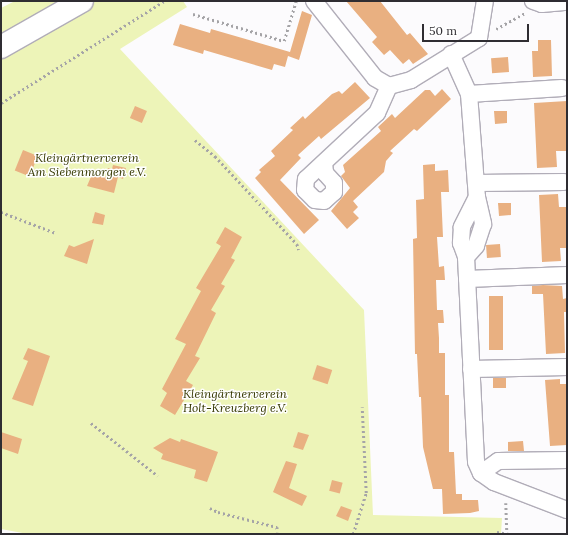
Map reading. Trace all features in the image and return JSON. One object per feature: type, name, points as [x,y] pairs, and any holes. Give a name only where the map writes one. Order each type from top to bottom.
[{"type":"main road","points":[[1,47],[82,1]]},
{"type":"street","points":[[314,1],[375,78],[389,86],[411,80],[451,54],[480,38],[485,1]]},
{"type":"street","points":[[538,2],[567,2]]},
{"type":"street","points":[[451,54],[469,94],[477,190],[483,224],[476,246],[466,257],[476,462],[481,473],[506,487],[567,510]]},
{"type":"street","points":[[324,163],[377,113],[389,86]]},
{"type":"street","points":[[469,94],[562,88]]},
{"type":"street","points":[[477,190],[564,182]]},
{"type":"street","points":[[467,279],[567,275]]},
{"type":"street","points":[[471,369],[567,367]]},
{"type":"street","points":[[481,473],[498,461],[567,460]]},
{"type":"path","points":[[1,104],[164,1]]},
{"type":"path","points":[[193,14],[284,41],[296,1]]},
{"type":"path","points":[[480,38],[538,2]]},
{"type":"path","points":[[195,140],[215,156],[297,244],[299,250]]},
{"type":"path","points":[[1,212],[56,233]]},
{"type":"path","points":[[353,534],[366,493],[362,407]]},
{"type":"path","points":[[90,424],[158,476]]},
{"type":"path","points":[[497,532],[508,534],[506,487]]},
{"type":"path","points":[[210,508],[218,512],[277,527],[278,532]]},
{"type":"green space","name":"Kleingärtnerverein Holt-Kreuzberg e.V.","points":[[15,1],[183,1],[187,7],[120,49],[364,310],[373,515],[502,518],[501,534],[28,534],[1,529],[1,8]]},
{"type":"building","points":[[346,1],[380,1],[407,35],[410,33],[428,54],[413,64],[409,59],[403,64],[390,50],[384,55],[372,42],[377,37]]},
{"type":"building","points":[[302,11],[312,15],[299,60],[288,56],[285,67],[274,64],[272,70],[204,50],[203,54],[173,45],[180,24],[210,33],[211,29],[290,52]]},
{"type":"building","points":[[538,40],[551,40],[552,76],[533,77],[532,51],[538,51]]},
{"type":"building","points":[[508,57],[509,72],[492,73],[491,58]]},
{"type":"building","points":[[355,82],[370,98],[321,139],[319,136],[298,155],[301,158],[280,180],[319,220],[304,234],[255,178],[261,172],[259,170],[275,156],[271,151],[293,130],[290,128],[303,116],[305,119],[332,94],[339,91],[342,94]]},
{"type":"building","points":[[442,89],[451,99],[417,131],[414,129],[390,151],[393,153],[386,161],[384,172],[353,201],[358,207],[353,212],[359,218],[347,229],[331,211],[350,188],[341,176],[345,172],[343,165],[381,131],[378,127],[392,114],[395,118],[425,90],[430,90],[435,96]]},
{"type":"building","points":[[567,101],[567,151],[556,151],[557,167],[537,168],[534,103]]},
{"type":"building","points":[[135,106],[147,111],[142,123],[130,118]]},
{"type":"building","points":[[494,111],[507,111],[507,123],[495,124]]},
{"type":"building","points":[[23,150],[38,156],[30,176],[15,170]]},
{"type":"building","points":[[435,164],[435,171],[448,170],[449,192],[441,192],[443,237],[437,237],[439,267],[444,266],[445,280],[436,280],[437,310],[443,310],[444,323],[438,323],[439,353],[445,353],[445,395],[449,395],[449,452],[454,452],[456,494],[462,494],[462,500],[478,500],[479,511],[470,513],[443,514],[442,489],[433,489],[423,447],[421,397],[419,397],[417,354],[415,354],[413,239],[417,238],[416,200],[424,199],[423,165]]},
{"type":"building","points":[[113,165],[126,168],[123,179],[118,177],[114,193],[87,186],[93,172],[106,177],[108,168],[112,169]]},
{"type":"building","points":[[558,194],[559,207],[567,207],[567,248],[560,248],[561,261],[542,262],[539,195]]},
{"type":"building","points":[[498,203],[511,203],[511,215],[499,216]]},
{"type":"building","points":[[95,212],[105,215],[103,225],[92,223]]},
{"type":"building","points":[[225,227],[242,237],[231,258],[235,260],[221,284],[225,286],[211,310],[216,313],[195,356],[200,358],[186,381],[193,385],[175,415],[160,406],[167,393],[162,389],[186,344],[175,339],[201,291],[196,288],[221,246],[216,243]]},
{"type":"building","points":[[94,239],[87,264],[64,256],[69,245],[74,247]]},
{"type":"building","points":[[500,244],[501,257],[487,258],[486,245]]},
{"type":"building","points":[[532,286],[562,286],[563,299],[567,298],[567,312],[564,312],[565,353],[546,354],[543,294],[532,294]]},
{"type":"building","points":[[489,296],[503,296],[503,350],[489,350]]},
{"type":"building","points":[[28,348],[50,356],[33,406],[12,399],[28,361],[23,359]]},
{"type":"building","points":[[317,365],[332,370],[328,384],[312,379]]},
{"type":"building","points":[[493,378],[506,378],[506,388],[493,388]]},
{"type":"building","points":[[560,379],[560,384],[567,384],[567,445],[550,446],[545,380]]},
{"type":"building","points":[[1,432],[22,439],[18,454],[1,448]]},
{"type":"building","points":[[298,432],[309,435],[303,450],[293,447]]},
{"type":"building","points":[[170,438],[180,442],[181,439],[218,452],[207,482],[194,478],[196,470],[161,459],[163,454],[153,448]]},
{"type":"building","points":[[523,441],[524,451],[508,451],[508,442]]},
{"type":"building","points":[[286,461],[297,464],[289,488],[307,496],[302,506],[273,492]]},
{"type":"building","points":[[332,480],[343,483],[340,493],[329,491]]},
{"type":"building","points":[[341,506],[352,510],[348,521],[336,516]]},
{"type":"park label","name":"Kleingärtnerverein Am Siebenmorgen e.V.","points":[[87,165]]}]
